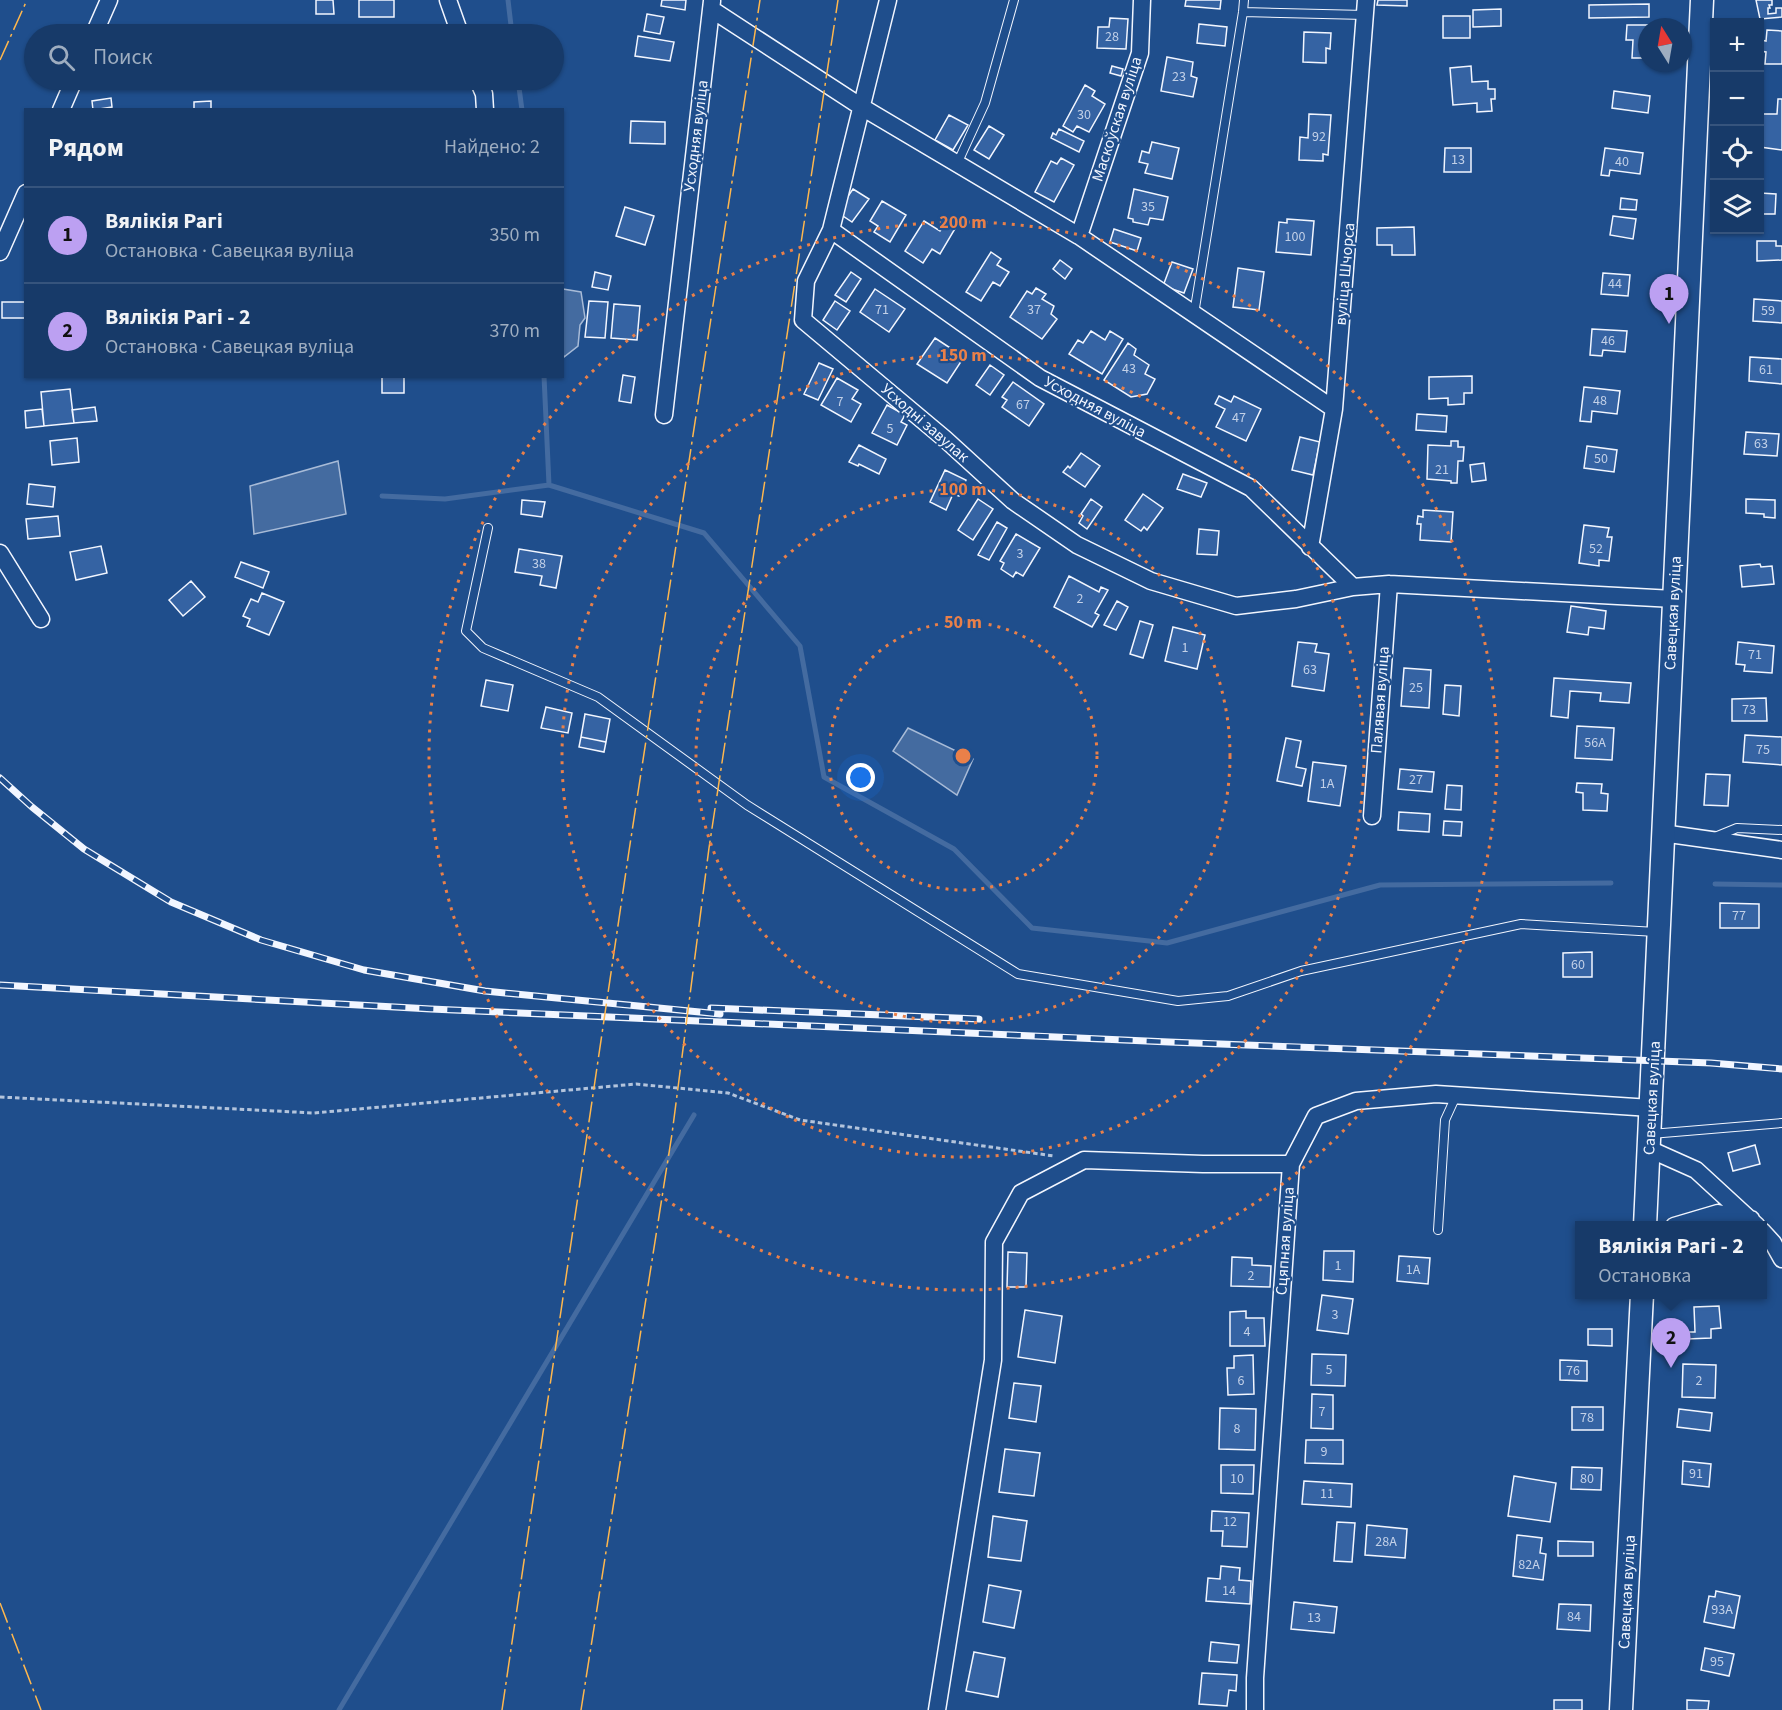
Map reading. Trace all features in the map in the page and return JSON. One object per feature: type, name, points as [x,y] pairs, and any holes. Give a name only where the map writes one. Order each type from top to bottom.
[{"type":"main road","name":"Савецкая вуліца","points":[[1645,1221],[1702,0]]},
{"type":"main road","name":"Савецкая вуліца","points":[[1621,1710],[1642,1299]]},
{"type":"street","points":[[98,24],[109,0]]},
{"type":"street","points":[[448,0],[456,24]]},
{"type":"street","points":[[831,230],[888,0]]},
{"type":"street","name":"Маскоўская вуліца","points":[[1078,236],[1140,53],[1142,0]]},
{"type":"street","points":[[712,5],[860,106],[1078,236],[1334,409]]},
{"type":"street","name":"Усходняя вуліца","points":[[664,415],[712,5]]},
{"type":"street","name":"вуліца Шчорса","points":[[1310,547],[1334,409],[1366,7]]},
{"type":"street","points":[[63,108],[70,90]]},
{"type":"street","points":[[482,90],[485,108]]},
{"type":"street","points":[[0,252],[24,198]]},
{"type":"street","name":"Усходні завулак","points":[[831,230],[806,281],[803,320],[945,439],[1013,501],[1077,545],[1151,581],[1236,606],[1296,599],[1353,587],[1389,584],[1674,599]]},
{"type":"street","name":"Усходняя вуліца","points":[[831,230],[1040,378],[1251,488],[1353,587]]},
{"type":"street","points":[[0,553],[41,619]]},
{"type":"street","name":"Палявая вуліца","points":[[1372,816],[1389,584]]},
{"type":"street","points":[[1662,833],[1782,850]]},
{"type":"street","name":"Сцяпная вуліца","points":[[1255,1710],[1256,1667],[1291,1164],[1316,1116],[1356,1101],[1436,1094],[1651,1107]]},
{"type":"street","points":[[1649,1142],[1696,1170],[1753,1221]]},
{"type":"street","points":[[937,1710],[993,1360],[994,1242],[1021,1193],[1084,1160],[1291,1164]]},
{"type":"street","points":[[1691,1221],[1718,1213],[1750,1221]]},
{"type":"street","points":[[1773,1240],[1782,1259]]},
{"type":"lane","points":[[957,164],[985,103],[1014,0]]},
{"type":"lane","points":[[1194,314],[1244,0]]},
{"type":"lane","points":[[1243,12],[1366,7]]},
{"type":"lane","points":[[488,528],[466,632],[483,648],[598,697],[747,805],[1018,974],[1178,1001],[1228,996],[1301,971],[1521,924],[1659,933]]},
{"type":"lane","points":[[1707,840],[1737,828],[1782,830]]},
{"type":"lane","points":[[1438,1230],[1445,1120],[1456,1095]]},
{"type":"lane","points":[[1649,1142],[1782,1123]]},
{"type":"path","points":[[0,1097],[314,1113],[636,1084],[728,1093],[800,1120],[1084,1160]]},
{"type":"water","points":[[564,289],[581,292],[585,318],[580,325],[578,346],[564,357]]},
{"type":"water","points":[[338,461],[346,514],[254,534],[250,486]]},
{"type":"water","points":[[908,728],[973,759],[957,795],[893,751]]},
{"type":"building","points":[[316,0],[333,0],[334,14],[316,14]]},
{"type":"building","points":[[359,0],[394,0],[394,17],[359,17]]},
{"type":"building","points":[[662,0],[686,0],[685,10],[661,6]]},
{"type":"building","points":[[1186,0],[1221,0],[1220,9],[1185,6]]},
{"type":"building","points":[[1378,0],[1407,0],[1407,6],[1377,5]]},
{"type":"building","points":[[1756,0],[1772,0],[1768,14],[1776,13],[1776,8],[1782,8],[1782,17],[1760,18]]},
{"type":"building","points":[[1649,4],[1649,17],[1589,18],[1589,5]]},
{"type":"building","points":[[1501,9],[1501,26],[1473,27],[1473,10]]},
{"type":"building","points":[[647,14],[664,17],[660,34],[644,31]]},
{"type":"building","points":[[1443,16],[1470,16],[1470,38],[1443,38]]},
{"type":"building","points":[[1110,18],[1128,19],[1126,49],[1097,48],[1098,27],[1109,27]]},
{"type":"building","points":[[1199,24],[1227,27],[1225,46],[1197,43]]},
{"type":"building","points":[[1627,25],[1638,25],[1638,58],[1632,58],[1633,40],[1626,40]]},
{"type":"building","points":[[1767,30],[1782,31],[1782,64],[1765,64],[1764,41],[1766,41]]},
{"type":"building","points":[[1304,32],[1331,33],[1330,49],[1326,48],[1326,63],[1303,62]]},
{"type":"building","points":[[638,36],[674,42],[670,61],[635,56]]},
{"type":"building","points":[[1167,57],[1193,62],[1191,76],[1197,78],[1193,97],[1161,91]]},
{"type":"building","points":[[1112,66],[1123,69],[1121,76],[1110,73]]},
{"type":"building","points":[[1471,66],[1472,82],[1488,81],[1488,89],[1495,89],[1495,99],[1491,99],[1492,111],[1477,112],[1477,103],[1453,105],[1450,68]]},
{"type":"building","points":[[1085,85],[1095,91],[1092,96],[1105,104],[1089,132],[1077,126],[1073,132],[1063,126]]},
{"type":"building","points":[[1614,91],[1650,96],[1648,113],[1612,108]]},
{"type":"building","points":[[111,98],[112,107],[93,108],[92,101]]},
{"type":"building","points":[[1778,99],[1782,99],[1782,150],[1764,148],[1764,114],[1777,114]]},
{"type":"building","points":[[211,101],[211,108],[194,108],[194,102]]},
{"type":"building","points":[[1309,114],[1331,115],[1328,155],[1323,154],[1323,161],[1299,160],[1300,137],[1308,138]]},
{"type":"building","points":[[949,115],[968,125],[953,150],[935,140]]},
{"type":"building","points":[[631,121],[665,122],[665,144],[630,143]]},
{"type":"building","points":[[989,126],[1004,135],[989,159],[974,150]]},
{"type":"building","points":[[1059,129],[1084,141],[1079,152],[1051,138],[1053,133],[1056,135]]},
{"type":"building","points":[[1152,142],[1179,148],[1172,179],[1145,173],[1148,164],[1139,162],[1142,151],[1149,153]]},
{"type":"building","points":[[1445,148],[1471,148],[1471,172],[1444,172]]},
{"type":"building","points":[[1605,148],[1643,153],[1640,174],[1610,170],[1609,176],[1601,175]]},
{"type":"building","points":[[1061,158],[1074,165],[1054,202],[1035,192],[1051,161],[1057,164]]},
{"type":"building","points":[[853,189],[869,199],[852,222],[837,212]]},
{"type":"building","points":[[1134,189],[1168,197],[1163,220],[1150,218],[1148,225],[1133,222],[1133,219],[1128,218]]},
{"type":"building","points":[[1764,193],[1776,194],[1775,214],[1764,214]]},
{"type":"building","points":[[1621,198],[1637,200],[1636,210],[1620,209]]},
{"type":"building","points":[[882,201],[906,215],[890,242],[874,232],[878,226],[870,221]]},
{"type":"building","points":[[625,207],[654,216],[645,245],[616,236]]},
{"type":"building","points":[[1613,216],[1636,219],[1633,239],[1610,235]]},
{"type":"building","points":[[1287,219],[1314,221],[1311,255],[1276,252],[1279,222],[1287,223]]},
{"type":"building","points":[[924,221],[940,231],[946,221],[956,227],[940,254],[932,249],[923,263],[905,251]]},
{"type":"building","points":[[1414,227],[1415,255],[1392,255],[1392,245],[1377,245],[1377,228]]},
{"type":"building","points":[[1114,229],[1141,238],[1137,251],[1110,242]]},
{"type":"building","points":[[1757,241],[1776,241],[1776,246],[1782,246],[1782,260],[1757,261]]},
{"type":"building","points":[[991,252],[1001,259],[997,265],[1009,272],[1000,286],[993,282],[981,301],[966,292]]},
{"type":"building","points":[[1060,260],[1072,269],[1065,279],[1053,269]]},
{"type":"building","points":[[1172,262],[1193,269],[1184,293],[1163,286]]},
{"type":"building","points":[[1238,268],[1264,272],[1259,310],[1233,307]]},
{"type":"building","points":[[595,272],[611,276],[608,290],[592,287]]},
{"type":"building","points":[[851,272],[861,279],[846,302],[835,295]]},
{"type":"building","points":[[1603,273],[1630,275],[1628,296],[1601,294]]},
{"type":"building","points":[[1036,288],[1046,294],[1042,299],[1054,306],[1051,314],[1057,319],[1042,339],[1010,317],[1027,291],[1032,294]]},
{"type":"building","points":[[875,289],[905,309],[889,332],[860,312]]},
{"type":"building","points":[[1754,299],[1782,301],[1782,323],[1753,321]]},
{"type":"building","points":[[589,301],[608,302],[605,338],[585,337]]},
{"type":"building","points":[[835,301],[850,311],[837,330],[823,320]]},
{"type":"building","points":[[2,302],[24,302],[24,318],[2,318]]},
{"type":"building","points":[[614,304],[640,306],[637,340],[611,338]]},
{"type":"building","points":[[1592,329],[1627,331],[1625,352],[1603,350],[1602,356],[1590,355]]},
{"type":"building","points":[[1091,331],[1105,340],[1110,331],[1123,339],[1102,374],[1069,354],[1078,340],[1083,343]]},
{"type":"building","points":[[935,338],[964,357],[947,383],[917,364]]},
{"type":"building","points":[[1128,343],[1136,349],[1134,355],[1149,365],[1145,374],[1155,379],[1147,394],[1131,397],[1104,380]]},
{"type":"building","points":[[1750,357],[1782,359],[1782,384],[1749,381]]},
{"type":"building","points":[[819,363],[833,369],[818,400],[804,394]]},
{"type":"building","points":[[990,365],[1004,375],[990,395],[976,385]]},
{"type":"building","points":[[623,375],[635,377],[631,403],[619,401]]},
{"type":"building","points":[[1472,376],[1472,393],[1464,393],[1464,404],[1448,405],[1448,398],[1429,399],[1429,377]]},
{"type":"building","points":[[382,378],[404,378],[404,393],[382,393]]},
{"type":"building","points":[[837,378],[858,390],[852,399],[861,404],[851,422],[821,405]]},
{"type":"building","points":[[1013,382],[1044,404],[1029,426],[1002,407],[1007,400],[1002,397]]},
{"type":"building","points":[[1584,387],[1620,391],[1617,414],[1592,411],[1591,422],[1580,421]]},
{"type":"building","points":[[70,389],[74,423],[44,426],[41,392]]},
{"type":"building","points":[[1219,396],[1231,402],[1234,396],[1261,409],[1246,441],[1216,427],[1225,409],[1215,404]]},
{"type":"building","points":[[887,405],[905,415],[901,422],[907,425],[897,445],[872,433]]},
{"type":"building","points":[[95,407],[97,421],[74,423],[72,410]]},
{"type":"building","points":[[42,409],[44,426],[26,428],[25,411]]},
{"type":"building","points":[[1417,414],[1447,416],[1446,432],[1416,430]]},
{"type":"building","points":[[1746,432],[1779,434],[1777,456],[1744,454]]},
{"type":"building","points":[[1300,437],[1320,442],[1313,475],[1292,470]]},
{"type":"building","points":[[77,438],[79,462],[52,465],[50,441]]},
{"type":"building","points":[[1451,441],[1458,441],[1458,447],[1464,447],[1463,461],[1458,461],[1457,483],[1427,479],[1428,445],[1451,446]]},
{"type":"building","points":[[859,445],[886,459],[879,474],[859,464],[858,466],[849,462]]},
{"type":"building","points":[[1587,446],[1617,450],[1614,472],[1584,468]]},
{"type":"building","points":[[1081,453],[1100,466],[1085,487],[1063,472],[1068,466],[1070,468]]},
{"type":"building","points":[[1484,463],[1486,480],[1472,482],[1470,465]]},
{"type":"building","points":[[945,470],[966,480],[959,496],[953,494],[946,510],[930,502]]},
{"type":"building","points":[[1183,474],[1207,483],[1201,497],[1177,489]]},
{"type":"building","points":[[29,484],[55,487],[53,507],[27,504]]},
{"type":"building","points":[[1143,494],[1163,508],[1147,530],[1144,527],[1141,531],[1125,520]]},
{"type":"building","points":[[978,499],[993,509],[973,540],[958,530]]},
{"type":"building","points":[[1091,499],[1102,507],[1087,529],[1079,523],[1083,516],[1081,514]]},
{"type":"building","points":[[1746,499],[1775,500],[1775,518],[1764,517],[1764,514],[1746,513]]},
{"type":"building","points":[[522,500],[545,502],[542,517],[521,514]]},
{"type":"building","points":[[1423,510],[1453,512],[1451,542],[1420,540],[1421,524],[1417,524],[1418,516],[1423,517]]},
{"type":"building","points":[[58,516],[60,536],[28,539],[26,519]]},
{"type":"building","points":[[997,522],[1007,528],[989,560],[978,555]]},
{"type":"building","points":[[1584,525],[1609,528],[1607,537],[1612,537],[1609,561],[1599,560],[1599,566],[1579,563]]},
{"type":"building","points":[[1199,529],[1219,531],[1217,555],[1197,554]]},
{"type":"building","points":[[1016,534],[1040,548],[1023,576],[1016,572],[1013,577],[1001,569],[1004,563],[1000,561]]},
{"type":"building","points":[[101,546],[107,573],[76,580],[70,552]]},
{"type":"building","points":[[519,549],[562,556],[556,588],[540,585],[542,576],[515,572]]},
{"type":"building","points":[[241,562],[269,572],[263,588],[235,577]]},
{"type":"building","points":[[1760,564],[1761,567],[1772,566],[1774,584],[1742,587],[1740,566]]},
{"type":"building","points":[[1069,576],[1099,592],[1101,587],[1108,590],[1095,613],[1099,615],[1092,627],[1054,607]]},
{"type":"building","points":[[191,581],[205,597],[183,616],[169,600]]},
{"type":"building","points":[[262,593],[284,602],[269,635],[247,626],[250,619],[243,616],[251,599],[258,602]]},
{"type":"building","points":[[1117,601],[1128,607],[1116,630],[1104,625]]},
{"type":"building","points":[[1571,606],[1606,611],[1604,629],[1589,627],[1588,635],[1567,632]]},
{"type":"building","points":[[1140,621],[1153,625],[1143,658],[1130,654]]},
{"type":"building","points":[[1173,627],[1205,635],[1197,669],[1165,661]]},
{"type":"building","points":[[1298,642],[1317,644],[1315,652],[1329,654],[1324,691],[1292,686]]},
{"type":"building","points":[[1738,642],[1774,646],[1772,673],[1744,671],[1745,665],[1736,664]]},
{"type":"building","points":[[1404,668],[1431,670],[1429,708],[1401,706]]},
{"type":"building","points":[[1554,678],[1631,683],[1629,703],[1600,701],[1601,693],[1570,691],[1568,718],[1551,716]]},
{"type":"building","points":[[486,680],[513,685],[508,711],[481,706]]},
{"type":"building","points":[[1445,685],[1461,686],[1459,716],[1443,714]]},
{"type":"building","points":[[1766,698],[1767,721],[1732,721],[1732,699]]},
{"type":"building","points":[[546,707],[572,713],[568,733],[541,728]]},
{"type":"building","points":[[585,714],[610,719],[606,742],[581,737]]},
{"type":"building","points":[[1577,726],[1614,728],[1612,760],[1575,758]]},
{"type":"building","points":[[1745,735],[1782,737],[1782,765],[1743,762]]},
{"type":"building","points":[[581,737],[606,742],[604,752],[579,747]]},
{"type":"building","points":[[1286,738],[1301,741],[1296,767],[1306,769],[1302,786],[1277,781]]},
{"type":"building","points":[[1313,762],[1346,766],[1340,806],[1308,801]]},
{"type":"building","points":[[1400,769],[1434,772],[1432,792],[1398,789]]},
{"type":"building","points":[[1706,774],[1730,775],[1728,806],[1704,805]]},
{"type":"building","points":[[1577,783],[1602,784],[1601,793],[1608,794],[1607,811],[1583,810],[1583,793],[1576,792]]},
{"type":"building","points":[[1447,785],[1462,786],[1461,810],[1445,809]]},
{"type":"building","points":[[1399,812],[1430,814],[1429,832],[1398,830]]},
{"type":"building","points":[[1444,821],[1462,822],[1461,836],[1443,835]]},
{"type":"building","points":[[1720,903],[1759,904],[1759,928],[1720,928]]},
{"type":"building","points":[[1592,952],[1592,977],[1563,977],[1563,953]]},
{"type":"building","points":[[1755,1145],[1760,1164],[1733,1171],[1728,1153]]},
{"type":"building","points":[[1324,1251],[1354,1251],[1353,1282],[1323,1280]]},
{"type":"building","points":[[1008,1252],[1027,1253],[1026,1287],[1007,1287]]},
{"type":"building","points":[[1399,1256],[1430,1258],[1428,1284],[1397,1281]]},
{"type":"building","points":[[1232,1257],[1252,1258],[1252,1265],[1271,1266],[1270,1287],[1231,1286]]},
{"type":"building","points":[[1322,1295],[1353,1299],[1348,1334],[1317,1330]]},
{"type":"building","points":[[1719,1306],[1721,1328],[1711,1329],[1711,1338],[1687,1339],[1687,1332],[1695,1332],[1694,1307]]},
{"type":"building","points":[[1025,1310],[1062,1316],[1055,1363],[1018,1357]]},
{"type":"building","points":[[1246,1311],[1246,1318],[1264,1318],[1265,1346],[1230,1346],[1230,1312]]},
{"type":"building","points":[[1588,1329],[1612,1329],[1612,1346],[1588,1345]]},
{"type":"building","points":[[1312,1354],[1346,1355],[1345,1386],[1311,1385]]},
{"type":"building","points":[[1253,1355],[1254,1394],[1228,1395],[1227,1368],[1234,1368],[1234,1356]]},
{"type":"building","points":[[1560,1360],[1587,1361],[1587,1381],[1560,1380]]},
{"type":"building","points":[[1683,1364],[1716,1365],[1715,1398],[1682,1397]]},
{"type":"building","points":[[1014,1383],[1041,1386],[1036,1422],[1009,1418]]},
{"type":"building","points":[[1312,1394],[1333,1395],[1333,1429],[1311,1428]]},
{"type":"building","points":[[1572,1407],[1603,1407],[1603,1430],[1572,1430]]},
{"type":"building","points":[[1220,1408],[1256,1409],[1255,1450],[1219,1449]]},
{"type":"building","points":[[1679,1409],[1712,1413],[1710,1431],[1677,1427]]},
{"type":"building","points":[[1306,1440],[1343,1440],[1343,1464],[1305,1463]]},
{"type":"building","points":[[1005,1449],[1040,1453],[1034,1496],[999,1492]]},
{"type":"building","points":[[1683,1461],[1711,1464],[1709,1487],[1682,1484]]},
{"type":"building","points":[[1221,1465],[1254,1465],[1253,1494],[1221,1493]]},
{"type":"building","points":[[1572,1467],[1602,1468],[1601,1490],[1571,1489]]},
{"type":"building","points":[[1514,1476],[1556,1483],[1550,1522],[1508,1516]]},
{"type":"building","points":[[1304,1481],[1352,1484],[1351,1507],[1302,1504]]},
{"type":"building","points":[[1212,1511],[1249,1513],[1247,1547],[1222,1546],[1223,1531],[1211,1531]]},
{"type":"building","points":[[993,1516],[1027,1521],[1021,1561],[988,1557]]},
{"type":"building","points":[[1337,1522],[1355,1523],[1352,1562],[1334,1561]]},
{"type":"building","points":[[1367,1525],[1407,1529],[1405,1558],[1365,1555]]},
{"type":"building","points":[[1517,1535],[1542,1538],[1540,1553],[1546,1554],[1543,1580],[1513,1576]]},
{"type":"building","points":[[1558,1541],[1593,1542],[1593,1556],[1558,1556]]},
{"type":"building","points":[[1221,1566],[1240,1568],[1239,1580],[1251,1581],[1250,1604],[1206,1601],[1208,1578],[1220,1579]]},
{"type":"building","points":[[989,1585],[1021,1591],[1014,1628],[983,1622]]},
{"type":"building","points":[[1716,1591],[1740,1596],[1734,1628],[1704,1622],[1709,1596],[1715,1597]]},
{"type":"building","points":[[1294,1602],[1337,1607],[1334,1633],[1291,1629]]},
{"type":"building","points":[[1559,1604],[1591,1605],[1590,1631],[1557,1629]]},
{"type":"building","points":[[1211,1642],[1239,1645],[1237,1663],[1209,1661]]},
{"type":"building","points":[[1705,1648],[1734,1654],[1729,1676],[1701,1670]]},
{"type":"building","points":[[974,1652],[1005,1658],[998,1697],[966,1691]]},
{"type":"building","points":[[1202,1673],[1237,1675],[1236,1691],[1229,1690],[1227,1706],[1199,1704]]},
{"type":"building","points":[[1554,1700],[1582,1700],[1582,1710],[1554,1710]]},
{"type":"building","points":[[1687,1700],[1709,1701],[1708,1710],[1687,1710]]},
{"type":"waterway","points":[[508,0],[511,24]]},
{"type":"waterway","points":[[519,90],[522,108]]},
{"type":"waterway","points":[[544,378],[549,485]]},
{"type":"waterway","points":[[382,496],[445,499],[549,485],[704,533],[800,646],[824,777],[954,849],[1032,928],[1167,943],[1380,885],[1611,883]]},
{"type":"waterway","points":[[1715,884],[1782,885]]},
{"type":"waterway","points":[[339,1710],[694,1115]]},
{"type":"railway","points":[[0,778],[84,849],[171,902],[261,940],[364,970],[485,991],[720,1014]]},
{"type":"railway","points":[[0,985],[431,1009],[1169,1042],[1711,1063],[1782,1069]]},
{"type":"railway","points":[[711,1008],[979,1019]]},
{"type":"power","points":[[0,60],[27,0]]},
{"type":"power","points":[[502,1710],[629,851],[760,0]]},
{"type":"power","points":[[581,1710],[672,1134],[709,848],[838,0]]},
{"type":"power","points":[[0,1603],[41,1710]]},
{"type":"place","name":"Вялікія Рагі","points":[[1669,324]]},
{"type":"place","name":"Вялікія Рагі - 2","points":[[1671,1368]]}]
